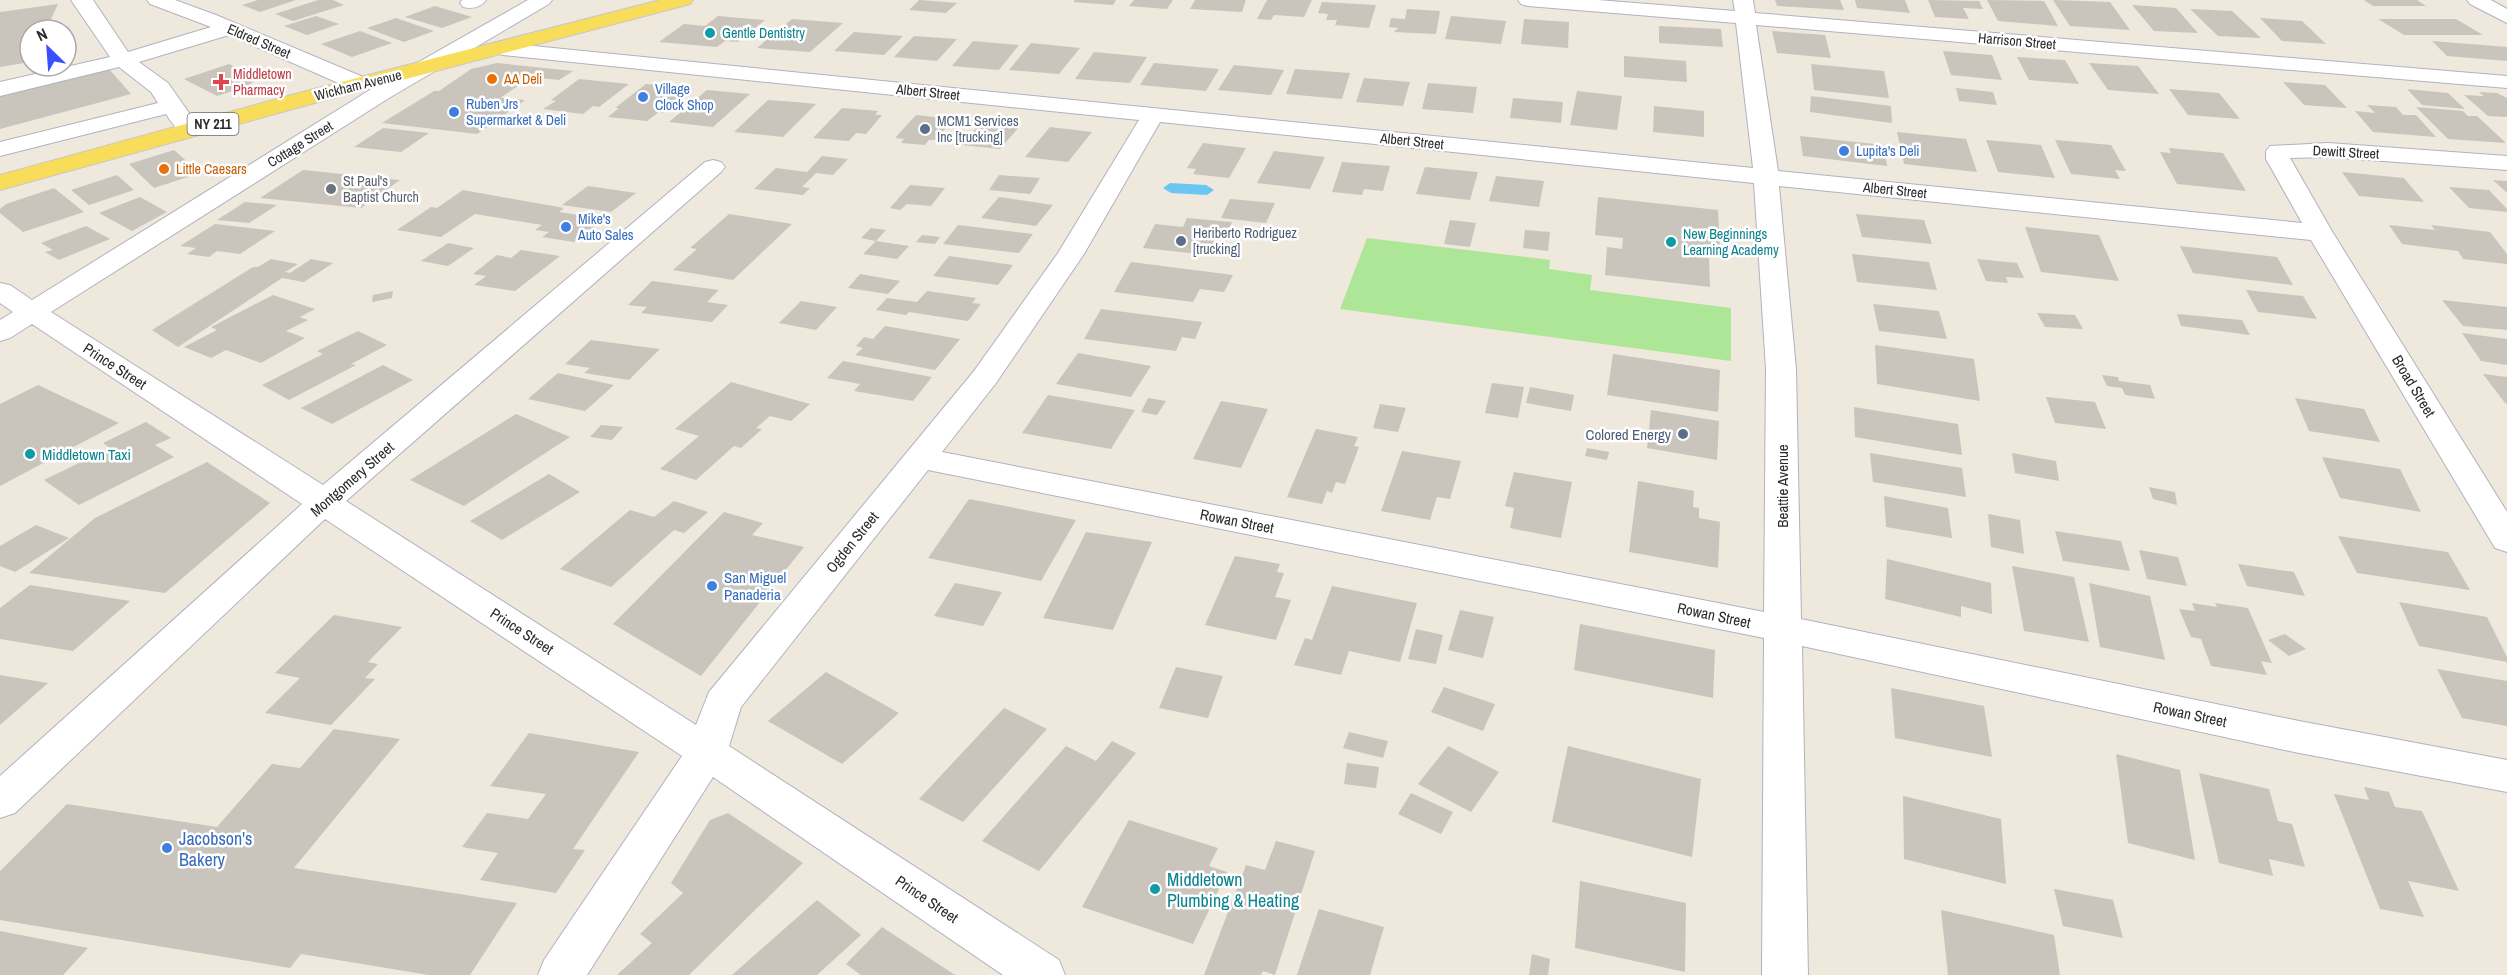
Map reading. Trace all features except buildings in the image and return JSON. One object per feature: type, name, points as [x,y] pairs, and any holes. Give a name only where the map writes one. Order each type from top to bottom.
[{"type":"main road","name":"Wickham Avenue","points":[[0,183],[360,84],[503,49],[683,0]]},
{"type":"street","points":[[81,0],[86,4],[123,60],[160,88],[190,130]]},
{"type":"street","name":"Eldred Street","points":[[157,0],[230,28],[360,84]]},
{"type":"street","name":"Cottage Street","points":[[0,332],[381,93],[542,0]]},
{"type":"street","name":"Harrison Street","points":[[1528,0],[1743,9],[2507,82]]},
{"type":"street","points":[[2477,0],[2507,17]]},
{"type":"street","name":"Beattie Avenue","points":[[1743,9],[1766,177],[1781,369],[1785,975]]},
{"type":"street","points":[[0,89],[123,60],[230,28]]},
{"type":"street","name":"Albert Street","points":[[503,49],[2320,233]]},
{"type":"street","points":[[0,149],[171,106]]},
{"type":"street","name":"Ogden Street","points":[[561,975],[707,752],[723,702],[985,377],[1071,254],[1153,115]]},
{"type":"street","name":"Dewitt Street","points":[[2320,233],[2278,159],[2278,151],[2328,150],[2507,164]]},
{"type":"street","name":"Montgomery Street","points":[[0,801],[325,501],[713,167]]},
{"type":"street","name":"Broad Street","points":[[2320,233],[2507,540]]},
{"type":"street","name":"Prince Street","points":[[0,291],[325,501],[1042,975]]},
{"type":"street","name":"Rowan Street","points":[[920,458],[1705,613],[2300,737],[2507,776]]},
{"type":"green space","points":[[1367,238],[1550,260],[1549,269],[1592,275],[1590,290],[1731,308],[1731,361],[1340,309]]},
{"type":"water","points":[[1170,183],[1206,185],[1214,190],[1207,195],[1171,193],[1163,188]]},
{"type":"place","name":"Gentle Dentistry","points":[[710,33]]},
{"type":"place","name":"AA Deli","points":[[492,79]]},
{"type":"place","name":"Middletown Pharmacy","points":[[221,82]]},
{"type":"place","name":"Village Clock Shop","points":[[643,97]]},
{"type":"place","name":"Ruben Jrs Supermarket & Deli","points":[[454,112]]},
{"type":"place","name":"MCM1 Services Inc [trucking]","points":[[925,129]]},
{"type":"place","name":"Lupita's Deli","points":[[1844,151]]},
{"type":"place","name":"Little Caesars","points":[[164,169]]},
{"type":"place","name":"St Paul's Baptist Church","points":[[331,189]]},
{"type":"place","name":"Mike's Auto Sales","points":[[566,227]]},
{"type":"place","name":"Heriberto Rodriguez [trucking]","points":[[1181,241]]},
{"type":"place","name":"New Beginnings Learning Academy","points":[[1671,242]]},
{"type":"place","name":"Colored Energy","points":[[1683,434]]},
{"type":"place","name":"Middletown Taxi","points":[[30,454]]},
{"type":"place","name":"San Miguel Panaderia","points":[[712,586]]},
{"type":"place","name":"Jacobson's Bakery","points":[[167,848]]},
{"type":"place","name":"Middletown Plumbing & Heating","points":[[1155,889]]}]
